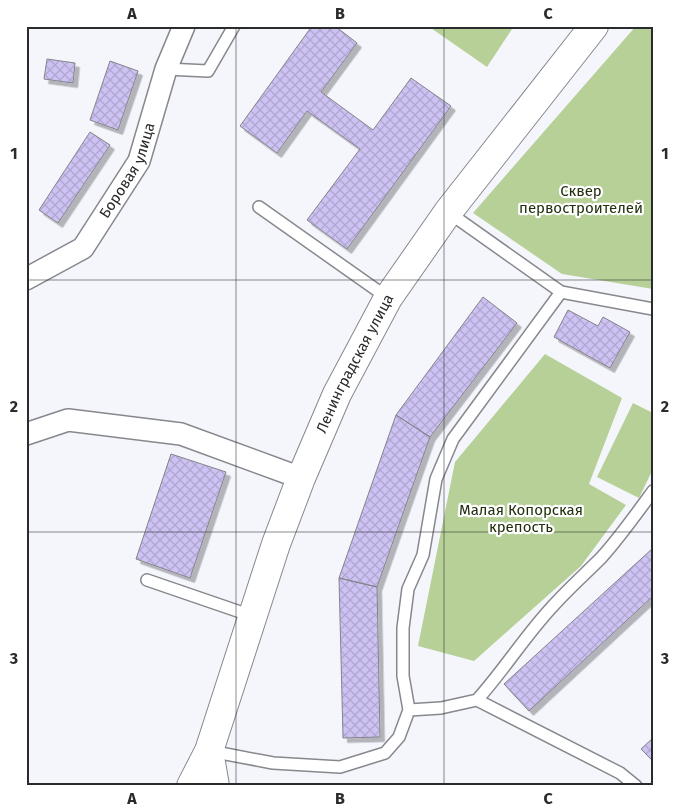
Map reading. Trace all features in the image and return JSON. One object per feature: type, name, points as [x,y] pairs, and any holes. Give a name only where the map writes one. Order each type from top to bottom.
[{"type":"main road","name":"Ленинградская улица","points":[[191,786],[209,751],[252,616],[301,478],[337,394],[388,298],[448,212],[594,26]]},
{"type":"main road","name":"Ленинградская улица","points":[[209,751],[215,786]]},
{"type":"street","name":"Боровая улица","points":[[26,279],[83,248],[139,161],[166,69],[181,27]]},
{"type":"street","points":[[26,434],[68,420],[181,434],[301,478]]},
{"type":"lane","points":[[166,69],[208,71],[234,26]]},
{"type":"lane","points":[[259,207],[388,298]]},
{"type":"lane","points":[[448,212],[561,292],[653,308]]},
{"type":"lane","points":[[209,751],[273,763],[340,767],[385,754],[399,737],[409,710],[403,676],[403,628],[408,589],[423,555],[436,479],[453,439],[561,292]]},
{"type":"lane","points":[[409,710],[441,708],[477,700],[491,685],[520,644],[552,606],[602,556],[653,491]]},
{"type":"lane","points":[[147,580],[252,616]]},
{"type":"lane","points":[[477,700],[620,773],[636,786]]},
{"type":"green space","points":[[428,26],[514,26],[487,67]]},
{"type":"green space","name":"Сквер первостроителей","points":[[636,26],[653,26],[653,289],[562,274],[473,213]]},
{"type":"green space","name":"Малая Копорская крепость","points":[[545,354],[622,398],[589,484],[626,505],[581,566],[474,661],[418,646],[455,462]]},
{"type":"green space","points":[[633,403],[653,413],[653,469],[639,498],[597,477]]},
{"type":"building","points":[[312,26],[335,26],[357,43],[321,92],[373,130],[411,78],[451,106],[347,249],[307,220],[360,149],[307,111],[277,153],[240,126]]},
{"type":"building","points":[[47,59],[75,63],[73,83],[44,79]]},
{"type":"building","points":[[110,61],[138,71],[118,130],[90,120]]},
{"type":"building","points":[[90,132],[110,145],[58,223],[39,210]]},
{"type":"building","points":[[483,297],[517,323],[430,437],[396,415]]},
{"type":"building","points":[[568,310],[598,326],[603,317],[630,332],[610,368],[554,337]]},
{"type":"building","points":[[396,415],[430,437],[377,587],[339,578]]},
{"type":"building","points":[[171,454],[226,472],[190,578],[136,559]]},
{"type":"building","points":[[653,548],[653,596],[529,711],[504,684]]},
{"type":"building","points":[[339,578],[377,587],[380,737],[343,738]]},
{"type":"building","points":[[653,738],[653,761],[641,749]]}]
